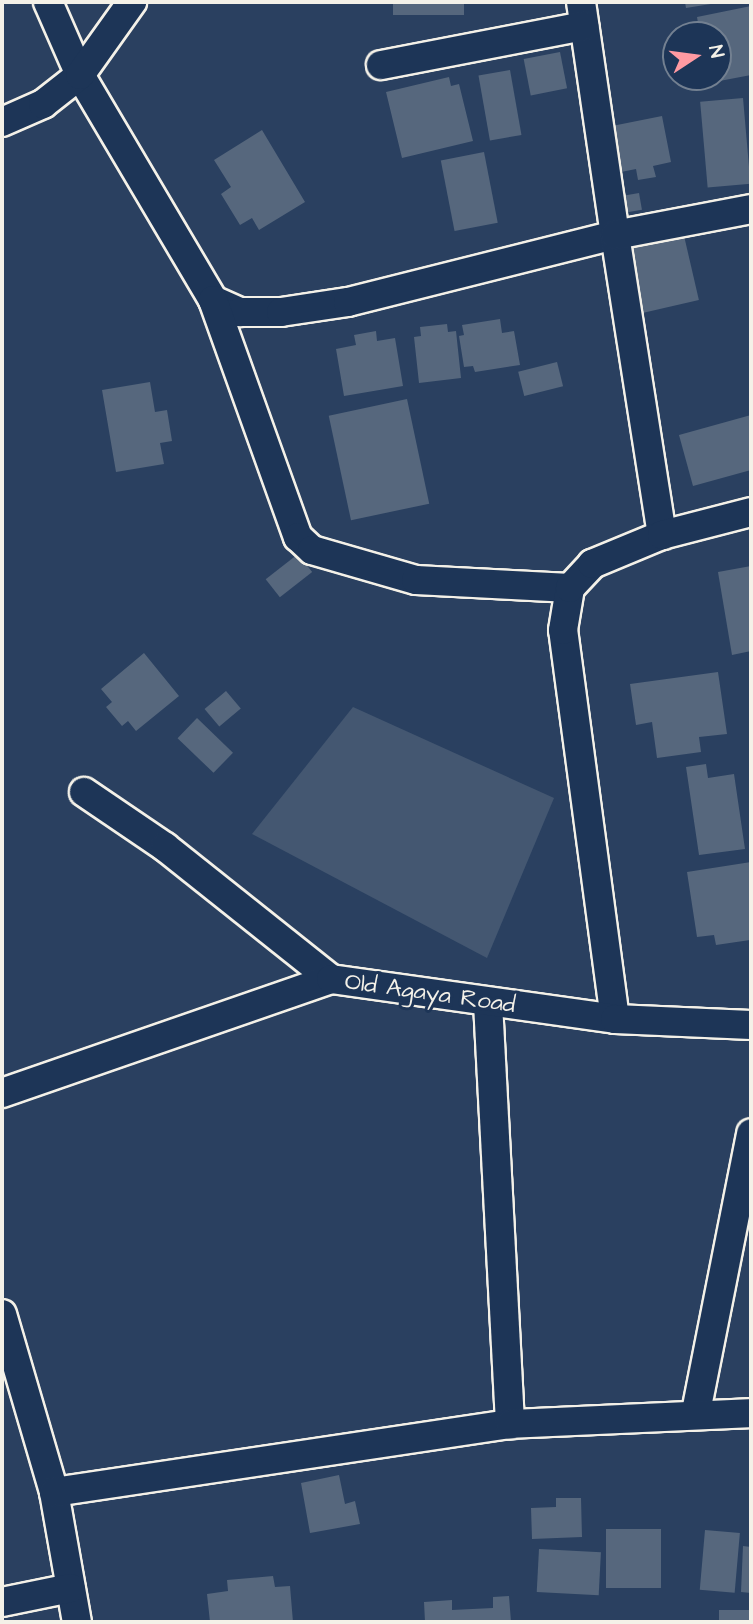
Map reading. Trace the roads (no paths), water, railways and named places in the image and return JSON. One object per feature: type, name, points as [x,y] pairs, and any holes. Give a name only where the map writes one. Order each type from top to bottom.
[{"type":"street","points":[[48,2],[80,75],[213,300],[298,537],[312,550],[416,580],[570,588]]},
{"type":"street","points":[[2,121],[43,104],[80,75],[131,2]]},
{"type":"street","points":[[381,65],[582,14],[662,535]]},
{"type":"street","points":[[213,300],[240,312],[348,302],[615,235],[751,209]]},
{"type":"street","points":[[615,1019],[563,630],[570,588],[592,564],[662,535],[751,512]]},
{"type":"street","points":[[84,792],[165,848],[331,979]]},
{"type":"street","name":"Old Agaya Road","points":[[2,1093],[331,979],[615,1019],[751,1025]]},
{"type":"street","points":[[488,1003],[510,1424]]},
{"type":"street","points":[[696,1412],[751,1133]]},
{"type":"street","points":[[2,1314],[54,1492],[77,1622]]},
{"type":"street","points":[[54,1492],[510,1424],[696,1412],[751,1413]]},
{"type":"street","points":[[2,1602],[71,1588]]}]
